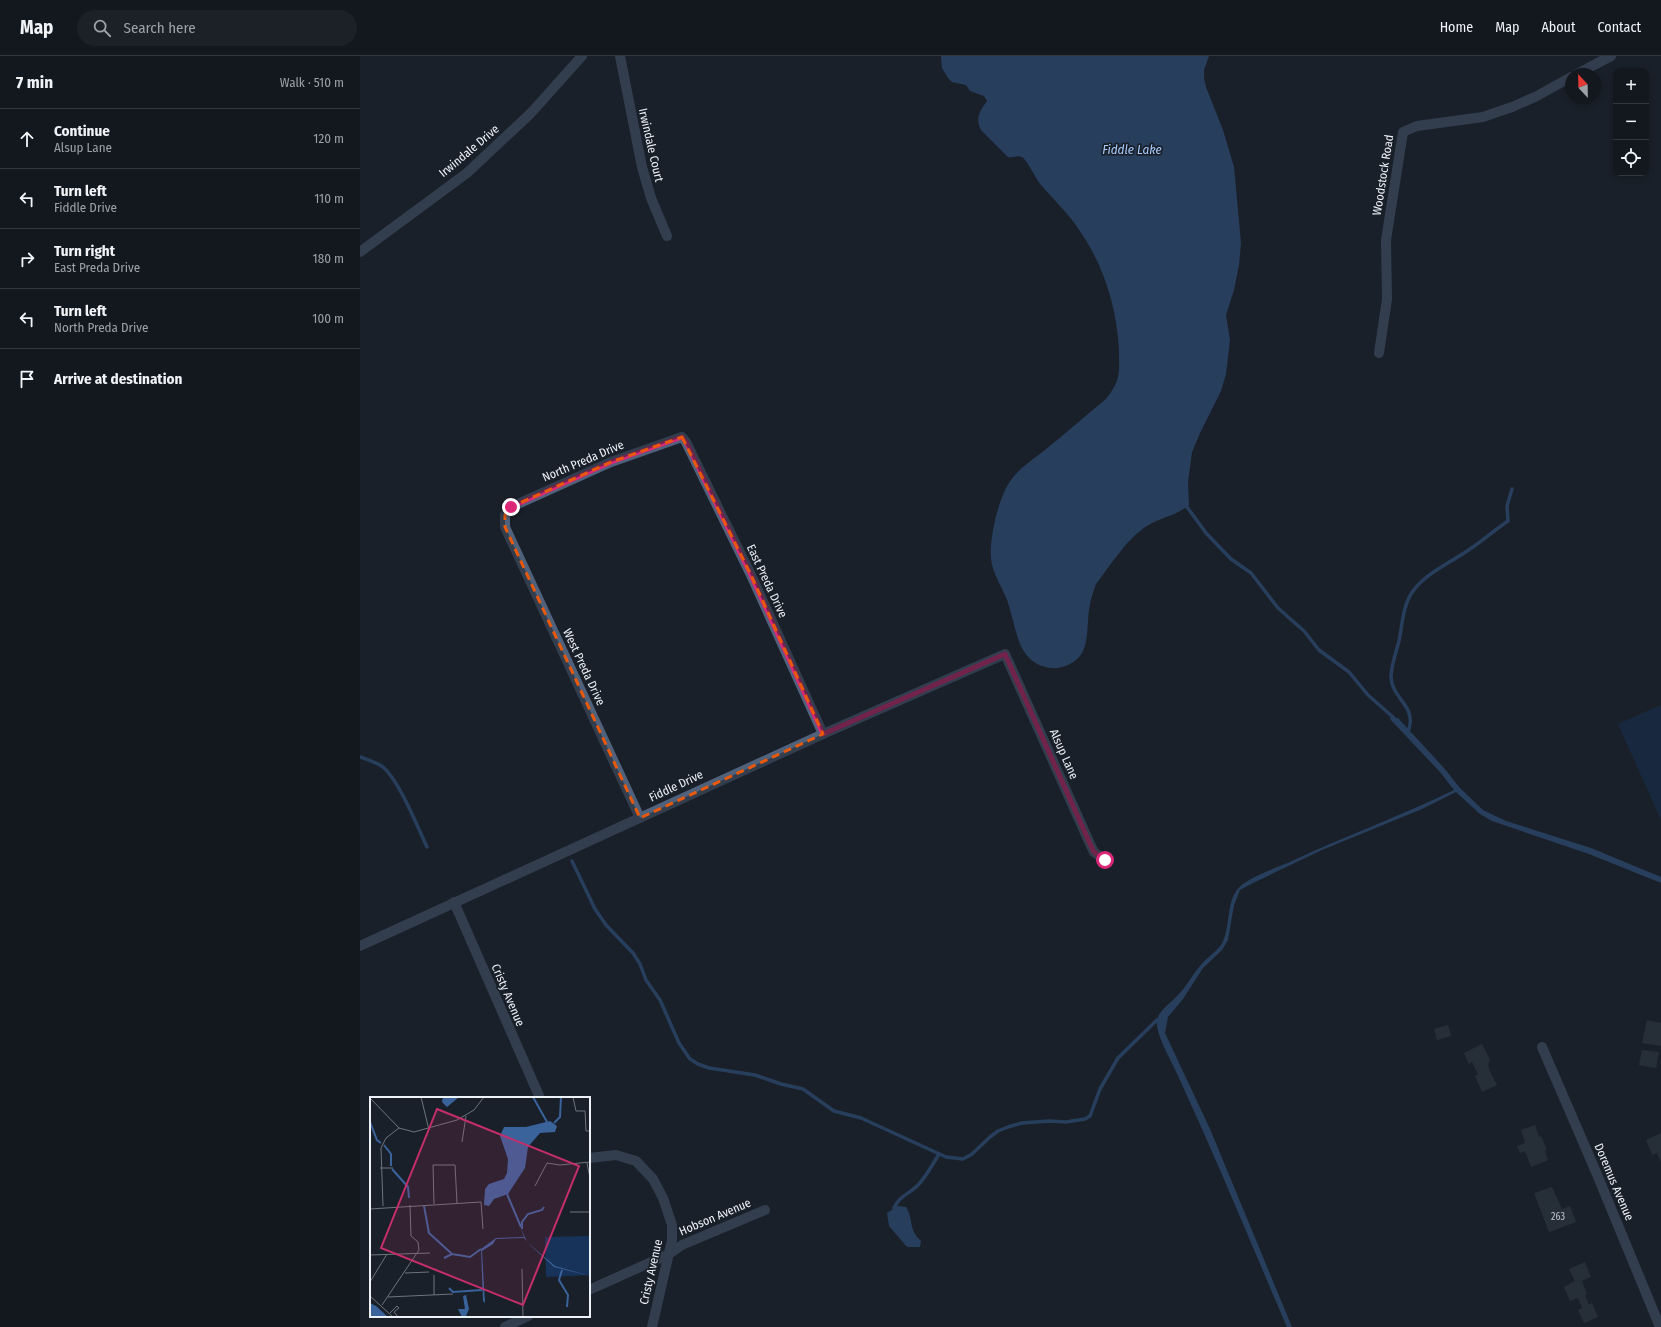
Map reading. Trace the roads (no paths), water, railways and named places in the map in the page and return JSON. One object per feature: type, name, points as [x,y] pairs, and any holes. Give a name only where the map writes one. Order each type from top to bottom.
[{"type":"street","name":"Irwindale Drive","points":[[361,248],[473,167],[531,113],[582,56]]},
{"type":"street","name":"Irwindale Court","points":[[620,56],[642,167],[651,198],[667,236]]},
{"type":"street","points":[[1588,68],[1611,56]]},
{"type":"street","name":"Woodstock Road","points":[[1379,353],[1387,299],[1386,240],[1403,132],[1417,126],[1483,117],[1512,107],[1565,81]]},
{"type":"street","name":"North Preda Drive","points":[[505,527],[505,515],[511,507],[611,462],[682,437],[686,442]]},
{"type":"street","name":"East Preda Drive","points":[[686,442],[751,575],[823,734]]},
{"type":"street","name":"West Preda Drive","points":[[505,527],[640,818]]},
{"type":"street","name":"Fiddle Drive","points":[[360,946],[823,734],[1005,654]]},
{"type":"street","name":"Alsup Lane","points":[[1005,654],[1091,846],[1094,852],[1105,860]]},
{"type":"street","name":"Cristy Avenue","points":[[454,902],[540,1097]]},
{"type":"street","name":"Doremus Avenue","points":[[1542,1047],[1660,1327]]},
{"type":"street","name":"Cristy Avenue","points":[[590,1158],[616,1155],[636,1161],[653,1178],[663,1198],[672,1225],[672,1240],[652,1327]]},
{"type":"street","name":"Hobson Avenue","points":[[590,1290],[669,1254],[682,1245],[765,1210]]},
{"type":"street","points":[[505,1327],[526,1317]]},
{"type":"water","name":"Fiddle Lake","points":[[941,56],[1209,56],[1204,70],[1206,87],[1223,130],[1234,167],[1241,243],[1239,265],[1234,290],[1226,315],[1230,340],[1226,374],[1221,391],[1192,452],[1188,482],[1189,505],[1179,512],[1158,520],[1139,531],[1120,552],[1096,584],[1090,603],[1087,635],[1082,653],[1074,662],[1059,668],[1041,666],[1032,661],[1021,645],[1007,600],[992,564],[991,550],[993,529],[999,506],[1007,487],[1014,476],[1106,399],[1113,388],[1118,378],[1119,366],[1118,334],[1115,317],[1100,268],[1085,238],[1067,214],[1041,185],[1024,159],[1020,156],[1008,157],[981,130],[978,118],[987,101],[984,96],[970,91],[966,85],[952,82],[942,68]]},
{"type":"water","points":[[1389,718],[1398,718],[1444,768],[1460,788],[1483,810],[1506,821],[1591,848],[1661,877],[1661,883],[1589,854],[1492,821],[1480,814],[1456,792],[1422,809],[1322,850],[1240,890],[1234,905],[1228,940],[1222,950],[1203,968],[1183,999],[1168,1017],[1165,1033],[1210,1129],[1292,1327],[1287,1327],[1207,1140],[1165,1049],[1157,1026],[1157,1020],[1160,1013],[1181,992],[1202,963],[1221,945],[1226,930],[1233,897],[1237,890],[1248,880],[1414,809],[1454,790],[1440,772]]},
{"type":"water","points":[[898,1206],[906,1207],[914,1232],[921,1241],[920,1247],[907,1247],[889,1226],[887,1213]]},
{"type":"waterway","points":[[1409,729],[1410,721],[1407,708],[1395,691],[1392,685],[1391,677],[1404,611],[1408,599],[1416,587],[1428,576],[1470,549],[1508,521],[1507,506],[1512,489]]},
{"type":"waterway","points":[[1187,507],[1206,533],[1231,559],[1251,573],[1278,608],[1304,631],[1319,650],[1349,672],[1368,695],[1394,718]]},
{"type":"waterway","points":[[360,757],[383,767],[396,783],[408,805],[427,847]]},
{"type":"waterway","points":[[572,861],[595,909],[606,925],[633,953],[640,964],[646,980],[660,1000],[679,1043],[690,1059],[709,1068],[755,1075],[781,1084],[803,1089],[834,1111],[861,1118],[946,1157],[963,1159],[972,1154],[998,1131],[1022,1123],[1049,1121],[1066,1122],[1085,1119],[1090,1116],[1100,1089],[1118,1058],[1157,1020]]},
{"type":"waterway","points":[[894,1208],[899,1200],[922,1181],[939,1154]]}]
